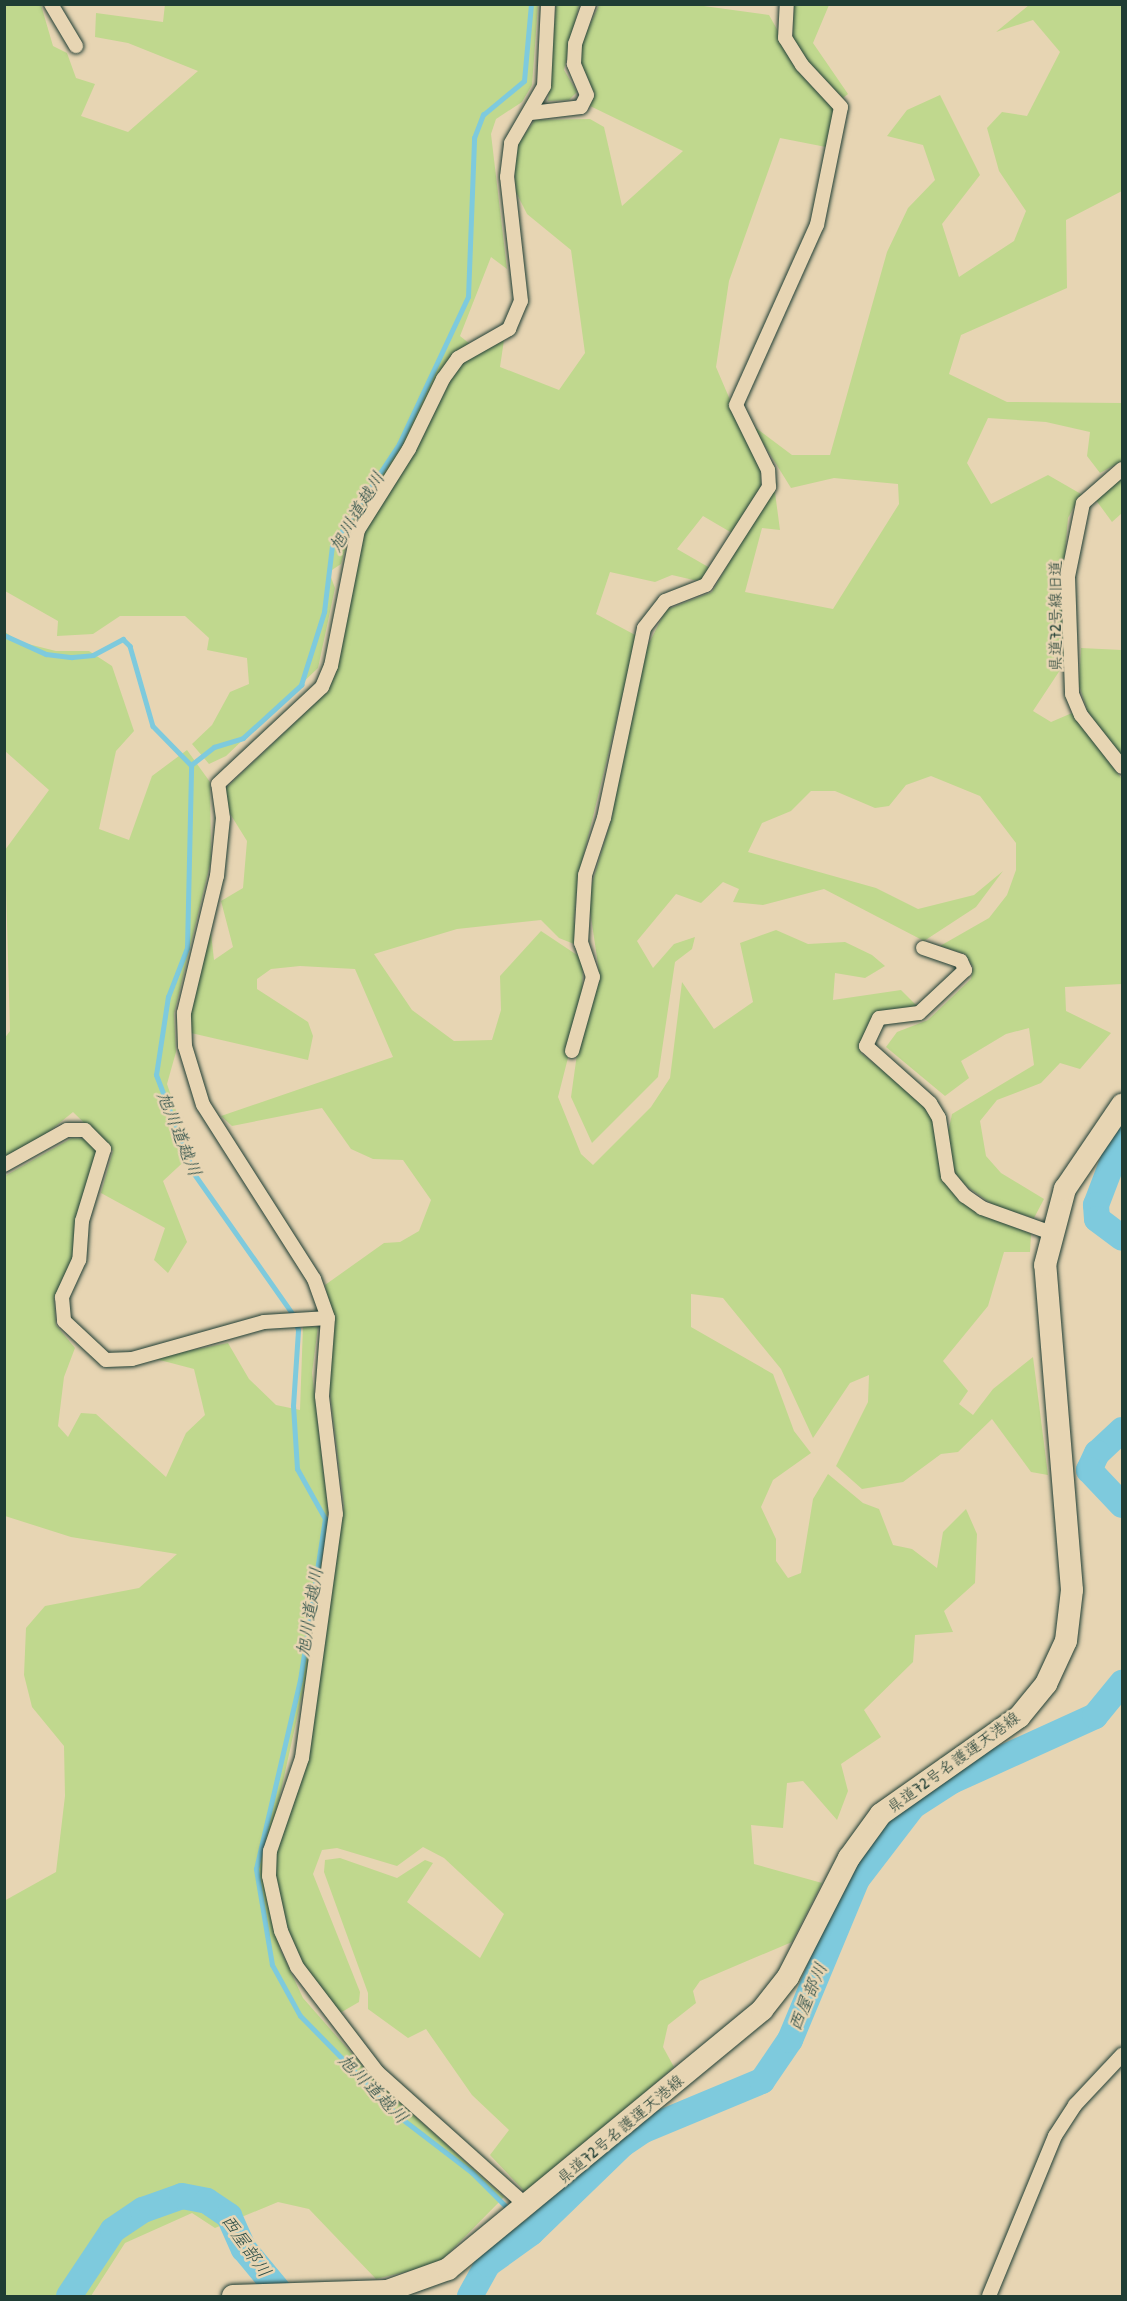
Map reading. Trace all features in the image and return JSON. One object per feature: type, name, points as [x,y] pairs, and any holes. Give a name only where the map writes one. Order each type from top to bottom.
[{"type":"main road","name":"県道72号名護運天港線","points":[[234,2296],[290,2292],[387,2291],[411,2285],[448,2269],[762,2010],[789,1977],[849,1858],[881,1814],[1019,1717],[1055,1670],[1066,1641],[1072,1590],[1046,1295],[1049,1232],[1065,1189],[1122,1105]]},
{"type":"street","points":[[51,4],[76,46]]},
{"type":"street","points":[[517,2214],[483,2162],[416,2111],[340,2026],[297,1967],[281,1931],[268,1876],[270,1851],[302,1758],[336,1514],[322,1396],[328,1318],[314,1279],[203,1105],[185,1046],[190,981],[217,876],[223,818],[218,784],[322,687],[331,666],[358,530],[458,358],[509,329],[521,301],[507,177],[510,143],[531,113],[544,86],[548,4]]},
{"type":"street","points":[[531,113],[566,112],[581,107],[587,95],[574,63],[589,4]]},
{"type":"street","points":[[572,1051],[593,977],[581,943],[585,875],[604,818],[644,628],[665,601],[706,585],[769,487],[768,470],[736,405],[817,225],[841,107],[802,65],[785,38],[786,4]]},
{"type":"street","name":"県道72号線旧道","points":[[1122,469],[1083,503],[1068,577],[1072,694],[1081,715],[1122,767]]},
{"type":"street","points":[[923,948],[961,961],[965,970],[919,1013],[879,1018],[866,1046],[930,1103],[939,1118],[948,1176],[965,1196],[982,1208],[1049,1232]]},
{"type":"street","points":[[4,1165],[67,1130],[85,1130],[104,1149],[81,1221],[79,1260],[62,1298],[64,1321],[106,1360],[132,1359],[284,1322],[328,1318]]},
{"type":"street","points":[[989,2296],[1055,2136],[1075,2105],[1122,2055]]},
{"type":"green space","points":[[165,4],[538,5],[532,85],[522,102],[496,119],[491,134],[507,269],[491,257],[460,336],[470,344],[352,527],[341,564],[329,572],[335,588],[318,668],[226,756],[209,764],[192,744],[212,725],[230,692],[249,684],[247,658],[207,650],[209,638],[185,616],[120,616],[93,634],[57,636],[58,621],[5,591],[5,5],[41,5],[53,46],[67,53],[76,78],[95,84],[81,116],[128,132],[198,71],[128,43],[95,37],[96,13],[163,22]]},
{"type":"green space","points":[[689,4],[769,15],[805,79],[835,110],[831,148],[780,138],[729,281],[716,367],[760,470],[761,486],[732,533],[703,516],[677,549],[710,568],[702,582],[672,575],[655,582],[610,572],[596,614],[637,636],[578,878],[574,920],[579,946],[559,938],[541,920],[457,929],[374,954],[412,1010],[454,1041],[492,1040],[501,1010],[500,976],[541,931],[583,959],[582,1003],[558,1097],[581,1154],[593,1165],[651,1107],[670,1078],[682,982],[714,1029],[753,1002],[740,943],[776,930],[808,944],[845,942],[872,955],[885,966],[865,978],[835,973],[833,1000],[901,990],[917,1006],[875,1014],[861,1053],[925,1105],[933,1121],[942,1175],[988,1216],[1031,1234],[1030,1252],[1004,1252],[988,1306],[943,1361],[968,1391],[959,1404],[973,1415],[993,1389],[1033,1357],[1048,1475],[1031,1472],[992,1419],[958,1452],[941,1454],[903,1482],[862,1489],[836,1466],[868,1402],[869,1375],[850,1383],[813,1438],[781,1369],[723,1298],[691,1294],[691,1327],[773,1374],[794,1431],[811,1453],[773,1480],[761,1507],[776,1539],[776,1561],[788,1578],[801,1573],[813,1499],[828,1474],[863,1503],[879,1509],[893,1545],[912,1549],[937,1568],[943,1532],[966,1509],[977,1534],[975,1583],[944,1611],[953,1632],[915,1635],[913,1662],[864,1710],[881,1737],[841,1764],[848,1791],[837,1820],[803,1781],[787,1783],[783,1828],[751,1825],[754,1864],[822,1883],[792,1942],[700,1981],[693,1991],[696,2003],[668,2025],[663,2047],[674,2067],[528,2195],[490,2155],[509,2130],[472,2095],[426,2029],[408,2038],[368,2009],[368,1993],[324,1872],[325,1860],[340,1858],[397,1878],[425,1860],[433,1863],[407,1902],[480,1958],[504,1914],[444,1858],[423,1847],[397,1866],[337,1848],[322,1850],[313,1874],[360,1992],[359,2002],[340,2013],[304,1967],[287,1930],[275,1876],[275,1847],[307,1759],[344,1506],[329,1385],[333,1318],[325,1285],[384,1243],[400,1242],[419,1231],[431,1200],[403,1160],[373,1159],[351,1149],[322,1108],[232,1126],[221,1116],[393,1057],[355,969],[300,966],[271,969],[257,979],[257,989],[308,1022],[313,1036],[308,1060],[191,1033],[191,1000],[211,933],[214,960],[233,947],[221,901],[243,888],[247,841],[229,812],[225,789],[328,691],[364,533],[449,381],[461,363],[504,340],[500,367],[559,390],[585,353],[571,250],[527,214],[516,192],[513,151],[535,120],[590,119],[604,127],[622,206],[683,151],[588,105],[595,94],[581,64],[581,44],[599,5]]},
{"type":"green space","points":[[556,5],[579,5],[564,70],[577,92],[569,100],[548,101]]},
{"type":"green space","points":[[794,5],[829,5],[813,43],[848,94],[843,98],[802,56],[793,38]]},
{"type":"green space","points":[[1029,5],[1122,5],[1122,191],[1066,220],[1067,288],[961,335],[949,374],[1007,402],[1122,403],[1122,461],[1100,473],[1087,456],[1090,432],[1046,422],[988,418],[967,463],[991,504],[1048,475],[1081,494],[1068,518],[1062,587],[1064,664],[1033,711],[1051,722],[1072,713],[1122,779],[1122,984],[1065,987],[1066,1011],[1111,1033],[1080,1069],[1060,1063],[1041,1083],[997,1100],[980,1121],[986,1156],[1001,1173],[1044,1199],[1034,1218],[995,1206],[969,1188],[956,1177],[946,1142],[952,1114],[1034,1065],[1029,1028],[1006,1034],[961,1061],[969,1078],[945,1096],[886,1047],[897,1032],[928,1020],[971,979],[973,967],[965,954],[940,946],[989,918],[1007,895],[1016,870],[1016,843],[980,796],[931,776],[906,785],[889,806],[875,808],[835,791],[811,791],[791,811],[762,823],[748,852],[876,888],[918,909],[974,895],[1003,871],[976,907],[924,941],[824,889],[763,905],[733,902],[739,889],[723,882],[701,903],[676,894],[637,941],[653,968],[674,944],[695,937],[692,949],[675,962],[658,1077],[592,1143],[571,1097],[577,1054],[600,978],[588,897],[613,814],[611,799],[645,651],[666,610],[712,592],[774,485],[780,530],[762,528],[745,592],[833,609],[899,504],[898,484],[834,478],[791,488],[752,425],[792,455],[830,455],[887,252],[908,208],[935,180],[923,145],[887,136],[907,110],[940,95],[980,175],[942,224],[959,277],[1014,241],[1026,211],[999,171],[987,128],[1002,112],[1027,116],[1060,52],[1033,20],[996,32]]},
{"type":"green space","points":[[1122,476],[1122,513],[1112,522],[1093,496]]},
{"type":"green space","points":[[5,632],[20,642],[56,651],[89,651],[112,666],[134,731],[116,751],[99,829],[129,840],[152,776],[187,750],[210,782],[211,860],[174,1014],[176,1052],[167,1084],[191,1155],[163,1181],[187,1242],[168,1273],[154,1260],[165,1228],[101,1193],[113,1151],[73,1112],[29,1148],[5,1159],[4,1039],[10,1031],[5,850],[49,790],[5,751]]},
{"type":"green space","points":[[1081,648],[1122,650],[1122,757],[1088,712],[1079,685]]},
{"type":"green space","points":[[72,1138],[84,1139],[97,1151],[76,1218],[73,1261],[54,1298],[56,1325],[75,1348],[64,1377],[58,1426],[68,1437],[81,1413],[96,1414],[166,1477],[186,1433],[205,1415],[194,1369],[152,1358],[228,1343],[249,1379],[276,1405],[300,1410],[303,1326],[318,1327],[312,1373],[328,1509],[310,1659],[262,1877],[280,1949],[303,1998],[374,2079],[504,2197],[438,2264],[376,2279],[309,2209],[278,2202],[215,2228],[192,2213],[125,2243],[91,2296],[5,2296],[4,1901],[56,1872],[65,1796],[64,1746],[32,1707],[24,1675],[26,1628],[45,1606],[139,1588],[177,1554],[71,1537],[5,1516],[5,1176]]},
{"type":"waterway","name":"旭川道越川","points":[[509,2210],[472,2173],[399,2117],[300,2016],[272,1965],[256,1869],[300,1680],[325,1519],[297,1469],[293,1406],[298,1330],[293,1315],[194,1174],[156,1075],[168,997],[187,948],[191,765],[214,747],[243,738],[301,685],[324,612],[332,546],[399,444],[468,297],[474,138],[483,115],[524,81],[531,4]]},
{"type":"waterway","points":[[4,635],[46,654],[72,657],[93,655],[123,639],[130,646],[153,726],[191,765]]},
{"type":"waterway","name":"西屋部川","points":[[1122,1137],[1096,1205],[1097,1219],[1122,1238]]},
{"type":"waterway","name":"西屋部川","points":[[1122,1430],[1097,1453],[1089,1470],[1122,1505]]},
{"type":"waterway","name":"西屋部川","points":[[470,2296],[488,2264],[531,2233],[623,2144],[644,2130],[762,2081],[790,2040],[857,1879],[913,1806],[952,1781],[1095,1716],[1122,1683]]},
{"type":"waterway","name":"西屋部川","points":[[69,2296],[113,2230],[143,2210],[182,2196],[207,2201],[229,2216],[244,2249],[283,2296]]},
{"type":"waterway","name":"旭川道越川","points":[[519,2220],[531,2233]]}]
